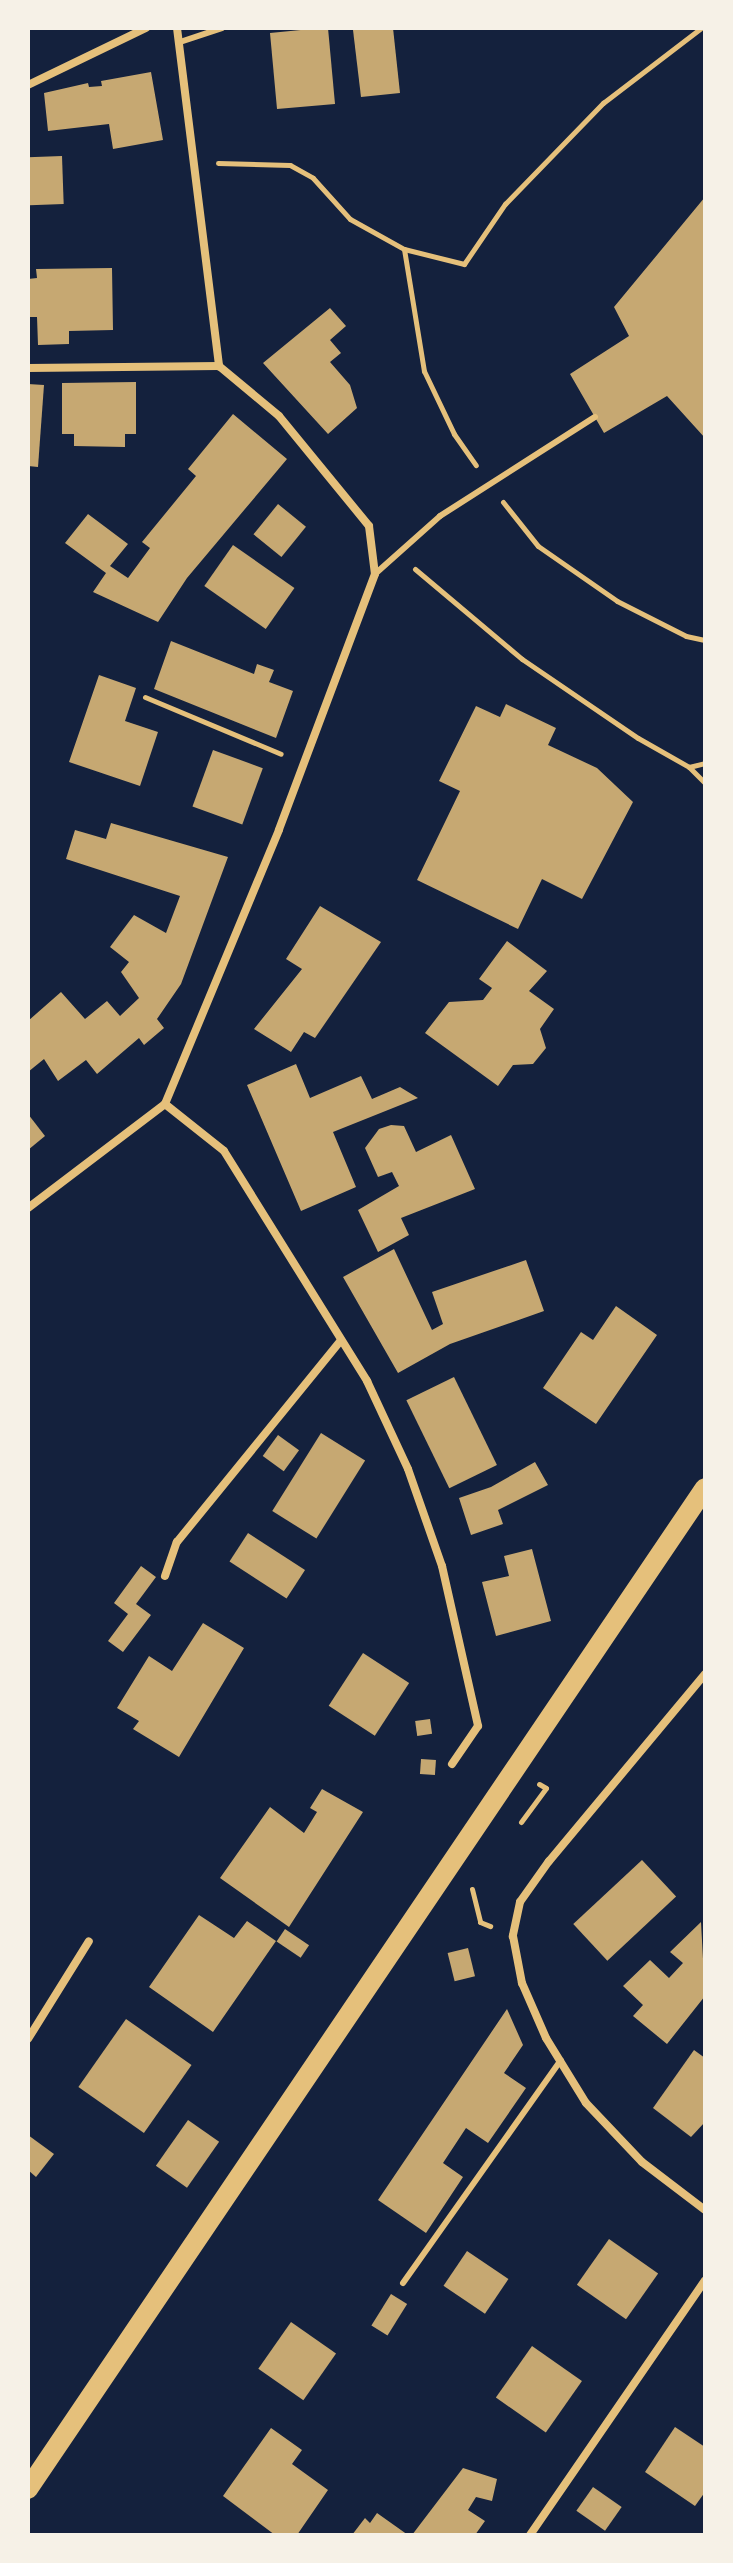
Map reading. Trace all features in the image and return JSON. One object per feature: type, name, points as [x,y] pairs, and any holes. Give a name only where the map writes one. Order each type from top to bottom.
[{"type":"main road","points":[[28,2489],[705,1488]]},
{"type":"street","points":[[28,85],[146,28]]},
{"type":"street","points":[[177,28],[219,366]]},
{"type":"street","points":[[28,368],[219,366],[279,416],[362,516],[369,526],[375,574],[304,764],[165,1104],[28,1208]]},
{"type":"street","points":[[165,1104],[224,1151],[341,1340],[408,1469],[442,1566],[478,1726],[452,1764]]},
{"type":"street","points":[[165,1576],[177,1542],[341,1340]]},
{"type":"street","points":[[705,1674],[549,1861],[520,1902],[513,1936],[522,1983],[586,2103],[642,2162],[705,2210]]},
{"type":"street","points":[[28,2039],[89,1941]]},
{"type":"street","points":[[530,2535],[705,2280]]},
{"type":"lane","points":[[180,42],[222,28]]},
{"type":"lane","points":[[375,574],[440,516],[595,417]]},
{"type":"lane","points":[[403,2283],[561,2060]]},
{"type":"path","points":[[195,163],[290,165],[313,178],[350,219],[404,249],[464,264],[505,204],[603,103],[701,28]]},
{"type":"path","points":[[396,553],[522,659],[689,767],[705,783]]},
{"type":"path","points":[[145,697],[304,764]]},
{"type":"path","points":[[689,767],[705,763]]},
{"type":"building","points":[[328,28],[335,104],[277,109],[270,33]]},
{"type":"building","points":[[393,28],[400,93],[361,97],[353,30]]},
{"type":"building","points":[[151,72],[163,140],[113,149],[109,124],[48,131],[44,93],[88,83],[89,87],[102,86],[101,81]]},
{"type":"building","points":[[62,156],[64,204],[30,205],[28,157]]},
{"type":"building","points":[[705,197],[705,438],[667,396],[604,433],[570,374],[629,336],[614,307]]},
{"type":"building","points":[[112,268],[113,330],[69,331],[69,344],[38,345],[37,317],[28,317],[28,279],[37,278],[36,269]]},
{"type":"building","points":[[330,308],[346,326],[330,340],[341,353],[330,362],[350,385],[357,408],[328,434],[263,363]]},
{"type":"building","points":[[136,382],[136,434],[125,434],[125,447],[74,446],[74,434],[62,434],[62,383]]},
{"type":"building","points":[[28,384],[44,385],[38,467],[28,466]]},
{"type":"building","points":[[233,414],[287,459],[187,578],[158,622],[93,592],[106,573],[65,543],[88,514],[128,544],[110,566],[128,578],[150,548],[142,542],[196,476],[188,469]]},
{"type":"building","points":[[278,504],[306,527],[281,557],[253,534]]},
{"type":"building","points":[[233,545],[294,588],[266,629],[204,586]]},
{"type":"building","points":[[171,641],[254,674],[257,664],[274,670],[269,682],[293,691],[276,738],[154,689]]},
{"type":"building","points":[[99,675],[136,688],[125,721],[158,732],[140,786],[69,762]]},
{"type":"building","points":[[506,704],[556,728],[548,745],[597,768],[633,802],[582,899],[542,879],[518,929],[417,880],[460,791],[439,781],[476,706],[500,717]]},
{"type":"building","points":[[213,750],[263,768],[242,825],[192,806]]},
{"type":"building","points":[[111,823],[228,857],[181,984],[157,1019],[164,1028],[144,1045],[139,1038],[97,1074],[86,1060],[58,1081],[44,1059],[28,1072],[28,1021],[61,992],[85,1019],[107,1001],[120,1016],[139,998],[121,972],[129,962],[110,947],[134,915],[166,933],[180,896],[66,859],[75,830],[106,839]]},
{"type":"building","points":[[320,906],[381,942],[315,1038],[304,1032],[291,1052],[254,1029],[302,969],[286,959]]},
{"type":"building","points":[[507,941],[547,971],[529,991],[554,1009],[540,1029],[546,1048],[533,1064],[513,1065],[498,1086],[425,1033],[449,1002],[483,1000],[492,988],[479,979]]},
{"type":"building","points":[[296,1064],[310,1098],[361,1076],[372,1099],[400,1087],[418,1098],[333,1132],[356,1187],[301,1211],[247,1085]]},
{"type":"building","points":[[28,1114],[45,1136],[28,1150]]},
{"type":"building","points":[[391,1125],[404,1126],[416,1152],[451,1135],[475,1189],[401,1218],[409,1235],[378,1252],[358,1210],[399,1186],[392,1172],[378,1177],[365,1148],[379,1129]]},
{"type":"building","points":[[394,1249],[432,1330],[443,1324],[432,1292],[526,1260],[544,1311],[450,1344],[398,1373],[343,1277]]},
{"type":"building","points":[[616,1306],[657,1335],[596,1424],[543,1388],[581,1332],[593,1340]]},
{"type":"building","points":[[454,1377],[497,1465],[449,1488],[406,1400]]},
{"type":"building","points":[[321,1433],[365,1461],[316,1539],[272,1511]]},
{"type":"building","points":[[278,1435],[299,1450],[284,1471],[263,1456]]},
{"type":"building","points":[[535,1462],[548,1485],[498,1510],[503,1524],[471,1535],[459,1498],[491,1487]]},
{"type":"building","points":[[248,1533],[305,1570],[287,1599],[229,1562]]},
{"type":"building","points":[[532,1549],[551,1621],[496,1636],[482,1582],[509,1576],[504,1556]]},
{"type":"building","points":[[141,1566],[156,1577],[136,1604],[151,1615],[123,1652],[108,1641],[128,1614],[114,1603]]},
{"type":"building","points":[[203,1623],[244,1648],[179,1757],[133,1729],[139,1721],[117,1708],[149,1656],[172,1671]]},
{"type":"building","points":[[363,1653],[409,1683],[375,1736],[329,1706]]},
{"type":"building","points":[[430,1719],[432,1734],[417,1736],[415,1721]]},
{"type":"building","points":[[421,1759],[436,1760],[435,1775],[420,1774]]},
{"type":"building","points":[[322,1789],[363,1812],[289,1927],[220,1878],[270,1807],[304,1833],[317,1812],[310,1808]]},
{"type":"building","points":[[642,1860],[676,1897],[607,1961],[573,1924]]},
{"type":"building","points":[[199,1915],[234,1938],[247,1921],[276,1941],[213,2032],[149,1987]]},
{"type":"building","points":[[701,1922],[705,1996],[667,2044],[633,2016],[643,2005],[623,1986],[650,1960],[669,1978],[683,1963],[670,1952]]},
{"type":"building","points":[[285,1929],[309,1945],[301,1958],[277,1941]]},
{"type":"building","points":[[468,1948],[475,1976],[455,1981],[448,1953]]},
{"type":"building","points":[[507,2009],[523,2045],[504,2073],[526,2088],[488,2143],[466,2128],[443,2163],[463,2177],[426,2233],[378,2200]]},
{"type":"building","points":[[126,2019],[192,2065],[144,2133],[78,2087]]},
{"type":"building","points":[[694,2050],[705,2058],[705,2122],[691,2137],[653,2108]]},
{"type":"building","points":[[188,2120],[219,2142],[187,2188],[156,2166]]},
{"type":"building","points":[[28,2135],[54,2154],[36,2177],[28,2170]]},
{"type":"building","points":[[609,2239],[658,2273],[626,2319],[577,2285]]},
{"type":"building","points":[[467,2251],[508,2279],[485,2314],[444,2286]]},
{"type":"building","points":[[391,2294],[407,2304],[388,2335],[371,2325]]},
{"type":"building","points":[[291,2322],[336,2354],[303,2400],[258,2369]]},
{"type":"building","points":[[532,2346],[582,2381],[546,2433],[496,2398]]},
{"type":"building","points":[[675,2427],[705,2447],[705,2492],[695,2506],[645,2472]]},
{"type":"building","points":[[271,2428],[302,2450],[292,2464],[328,2490],[297,2535],[275,2535],[223,2496]]},
{"type":"building","points":[[463,2468],[497,2479],[492,2501],[476,2497],[468,2510],[485,2521],[475,2535],[412,2535]]},
{"type":"building","points":[[593,2487],[622,2507],[605,2531],[576,2511]]},
{"type":"building","points":[[377,2513],[408,2535],[352,2535],[365,2518],[370,2523]]}]
